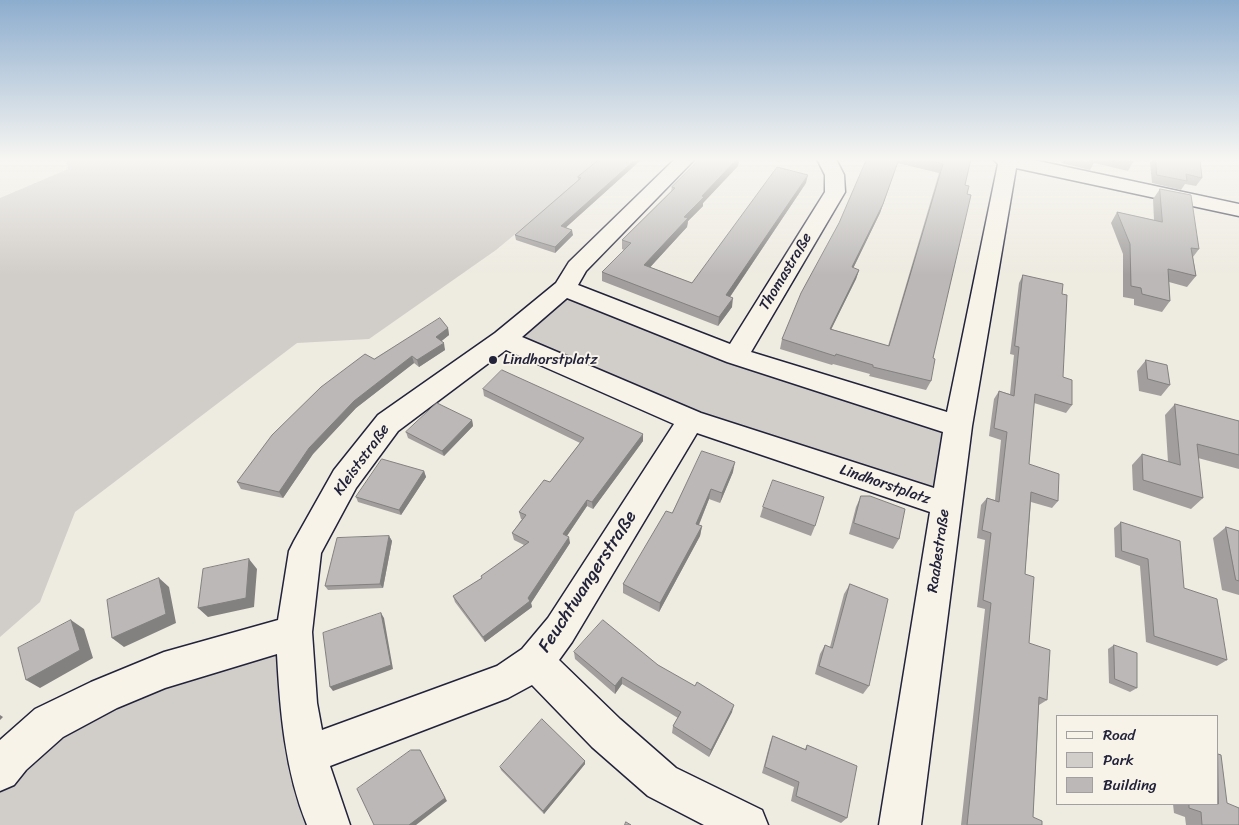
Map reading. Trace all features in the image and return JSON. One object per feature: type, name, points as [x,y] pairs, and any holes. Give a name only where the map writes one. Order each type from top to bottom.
[{"type":"street","points":[[504,339],[564,288],[576,267],[647,198]]},
{"type":"street","name":"Thomastraße","points":[[736,356],[832,198]]},
{"type":"street","name":"Raabestraße","points":[[900,825],[958,426],[998,198]]},
{"type":"street","points":[[1180,198],[1239,210]]},
{"type":"street","points":[[564,288],[736,356],[958,426]]},
{"type":"street","name":"Lindhorstplatz","points":[[504,339],[691,420],[946,505]]},
{"type":"street","name":"Kleiststraße","points":[[329,825],[324,815],[307,755],[298,703],[294,632],[305,551],[345,479],[388,423],[504,339]]},
{"type":"street","name":"Feuchtwangerstraße","points":[[307,755],[508,680],[534,662],[560,630],[691,420]]},
{"type":"street","points":[[0,771],[12,756],[49,723],[104,695],[164,670],[294,632]]},
{"type":"street","points":[[534,662],[606,733],[662,782],[747,825]]},
{"type":"green space","points":[[0,198],[559,198],[496,250],[369,339],[297,343],[75,512],[40,602],[0,637]]},
{"type":"green space","points":[[565,290],[954,427],[943,502],[698,420],[508,338]]},
{"type":"green space","points":[[291,638],[325,825],[0,825],[0,775],[50,725]]},
{"type":"building","points":[[558,198],[593,198],[561,226],[572,230],[555,247],[515,235]]},
{"type":"building","points":[[665,198],[704,198],[684,217],[688,218],[644,265],[692,283],[755,198],[793,198],[726,295],[733,298],[719,317],[602,272],[631,243],[622,240]]},
{"type":"building","points":[[850,198],[885,198],[852,267],[859,270],[830,329],[889,346],[933,198],[970,198],[933,358],[935,359],[931,381],[873,367],[873,365],[836,354],[835,356],[782,339],[801,293],[839,223]]},
{"type":"building","points":[[1161,198],[1191,198],[1199,249],[1191,248],[1196,276],[1168,269],[1170,301],[1142,294],[1141,288],[1131,286],[1130,244],[1117,212],[1162,222]]},
{"type":"building","points":[[1023,275],[1063,284],[1062,294],[1067,295],[1063,377],[1072,380],[1072,405],[1035,394],[1029,464],[1059,474],[1058,501],[1031,492],[1025,574],[1034,577],[1029,643],[1050,650],[1047,700],[1039,697],[1033,817],[1042,821],[1042,825],[967,825],[991,603],[983,600],[991,533],[982,530],[987,498],[999,502],[1007,432],[994,428],[999,391],[1014,396],[1019,347],[1015,346]]},
{"type":"building","points":[[440,318],[448,328],[436,337],[444,343],[417,360],[412,356],[354,401],[309,448],[279,492],[237,482],[272,435],[321,387],[365,354],[374,359]]},
{"type":"building","points":[[1146,360],[1167,365],[1170,385],[1148,379]]},
{"type":"building","points":[[502,370],[643,434],[592,502],[587,500],[563,534],[569,537],[528,598],[530,601],[483,637],[453,596],[482,578],[481,576],[529,542],[512,533],[526,515],[519,512],[544,480],[550,482],[584,438],[483,389]]},
{"type":"building","points":[[437,403],[472,420],[442,451],[406,432]]},
{"type":"building","points":[[1175,404],[1239,421],[1239,455],[1197,444],[1203,498],[1143,480],[1142,454],[1180,465]]},
{"type":"building","points":[[702,451],[735,462],[722,493],[711,489],[696,524],[702,526],[660,603],[623,584],[666,511],[672,513]]},
{"type":"building","points":[[382,459],[424,471],[399,510],[356,497]]},
{"type":"building","points":[[773,480],[824,497],[815,526],[763,507]]},
{"type":"building","points":[[861,496],[870,496],[905,509],[899,539],[854,523]]},
{"type":"building","points":[[1121,522],[1180,541],[1184,588],[1217,599],[1227,660],[1154,636],[1148,559],[1122,551]]},
{"type":"building","points":[[1226,527],[1239,531],[1239,581],[1236,580]]},
{"type":"building","points":[[389,536],[380,584],[325,586],[337,538]]},
{"type":"building","points":[[249,559],[246,598],[198,608],[203,569]]},
{"type":"building","points":[[159,578],[166,614],[112,638],[107,600]]},
{"type":"building","points":[[850,584],[888,599],[869,686],[819,666],[825,645],[832,648]]},
{"type":"building","points":[[381,613],[391,665],[330,687],[323,633]]},
{"type":"building","points":[[71,620],[80,650],[26,680],[18,648]]},
{"type":"building","points":[[603,620],[658,665],[695,686],[697,682],[734,705],[711,750],[673,726],[681,712],[622,677],[615,686],[574,652]]},
{"type":"building","points":[[1114,645],[1137,653],[1137,688],[1115,679]]},
{"type":"building","points":[[542,719],[585,761],[543,811],[500,767]]},
{"type":"building","points":[[773,736],[806,750],[807,745],[857,766],[847,818],[796,796],[799,782],[765,767]]},
{"type":"building","points":[[411,750],[420,750],[445,798],[409,825],[374,825],[357,789]]},
{"type":"building","points":[[1219,754],[1221,755],[1227,803],[1239,808],[1239,825],[1202,825],[1201,812],[1189,808],[1189,805],[1219,805]]},
{"type":"place","name":"Lindhorstplatz","points":[[493,360]]}]
